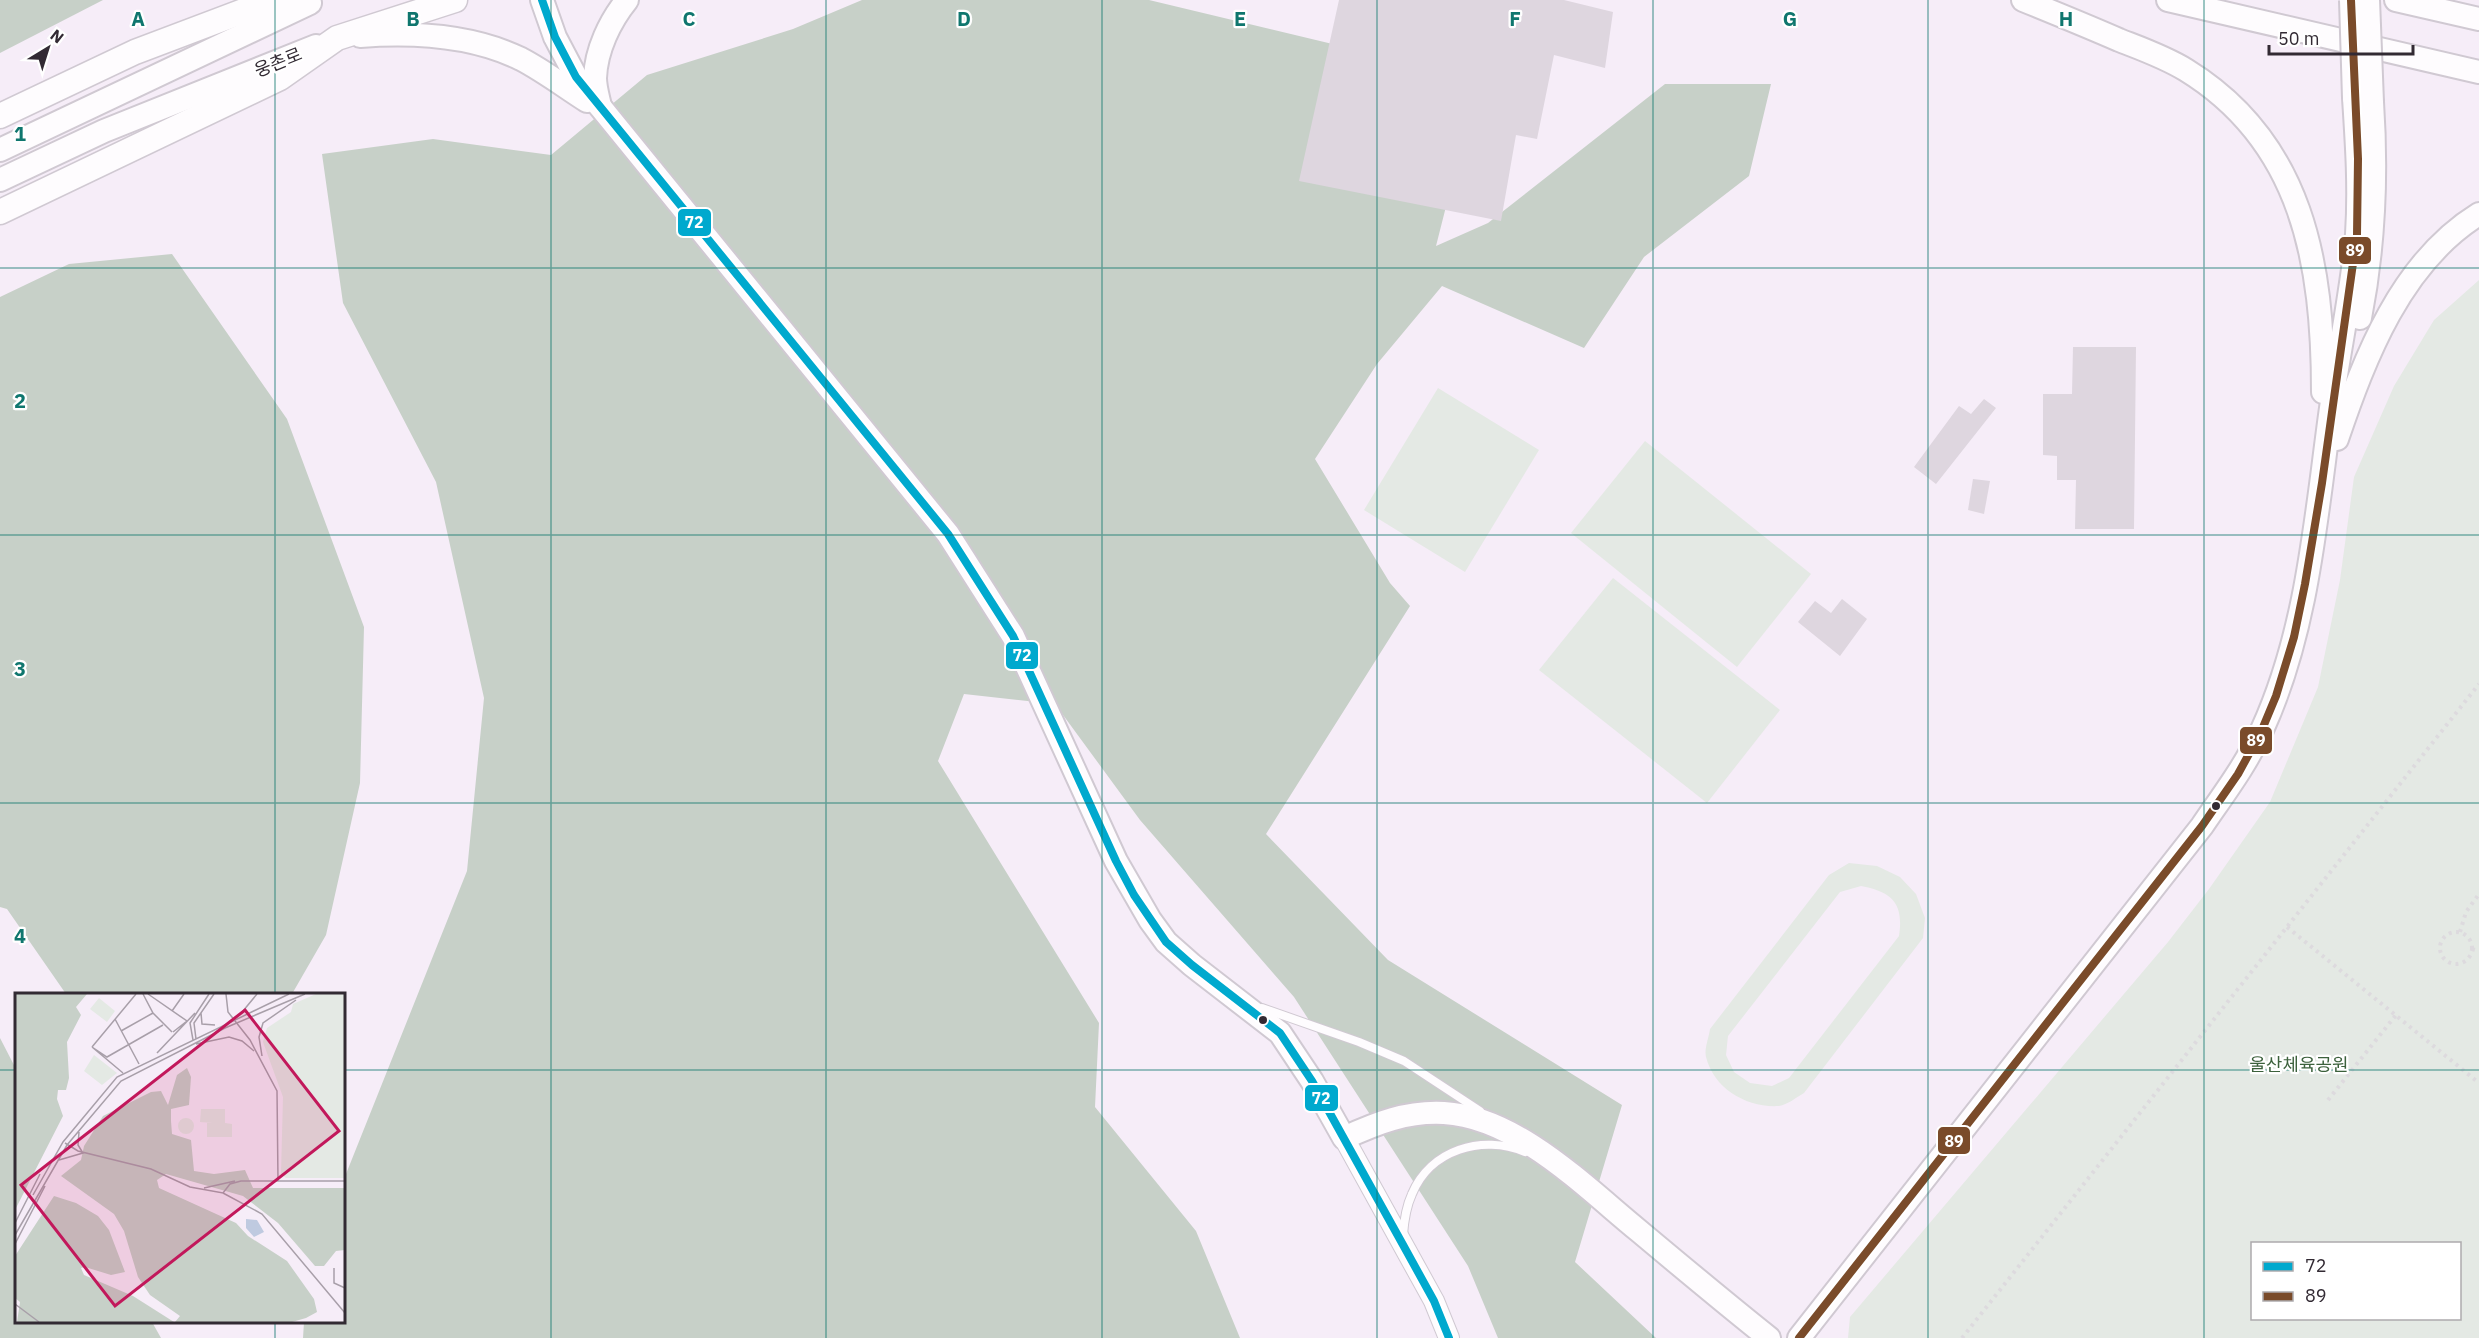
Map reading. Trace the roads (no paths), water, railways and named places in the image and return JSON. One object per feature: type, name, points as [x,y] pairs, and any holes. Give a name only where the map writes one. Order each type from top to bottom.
[{"type":"main road","points":[[0,116],[135,52],[254,7],[308,0]]},
{"type":"main road","points":[[0,150],[316,0]]},
{"type":"main road","name":"웅촌로","points":[[0,180],[104,131],[337,38],[455,0]]},
{"type":"main road","points":[[542,0],[555,37],[576,77],[601,110],[948,534],[1013,636],[1116,861],[1134,895],[1166,942],[1280,1033],[1344,1137],[1391,1118],[1417,1113],[1445,1113],[1474,1118],[1508,1132],[1567,1173],[1769,1338]]},
{"type":"main road","points":[[601,110],[595,80],[598,53],[609,28],[627,0]]},
{"type":"main road","points":[[2023,0],[2155,54],[2184,69],[2229,103],[2266,146],[2281,170],[2304,223],[2317,288],[2323,375],[2322,483]]},
{"type":"main road","points":[[2168,0],[2479,72]]},
{"type":"main road","points":[[1799,1338],[2202,826],[2238,774],[2269,714],[2294,637],[2322,483],[2354,347],[2373,238],[2375,188],[2351,0]]},
{"type":"main road","points":[[2363,100],[2368,0]]},
{"type":"main road","points":[[2396,0],[2479,19]]},
{"type":"main road","points":[[2430,0],[2446,0]]},
{"type":"main road","points":[[0,212],[280,78],[337,38],[399,33],[445,38],[495,48],[523,60],[601,110]]},
{"type":"main road","points":[[2322,483],[2352,397],[2388,315],[2426,262],[2446,239],[2479,214]]},
{"type":"street","points":[[1344,1137],[1434,1301],[1449,1338]]},
{"type":"lane","points":[[1239,1000],[1359,1042],[1404,1061],[1444,1086],[1508,1132]]},
{"type":"lane","points":[[1402,1242],[1405,1213],[1412,1193],[1424,1173],[1436,1161],[1464,1147],[1483,1144],[1511,1148],[1541,1159],[1567,1173]]},
{"type":"park label","name":"울산체육공원","points":[[2299,1064]]}]
